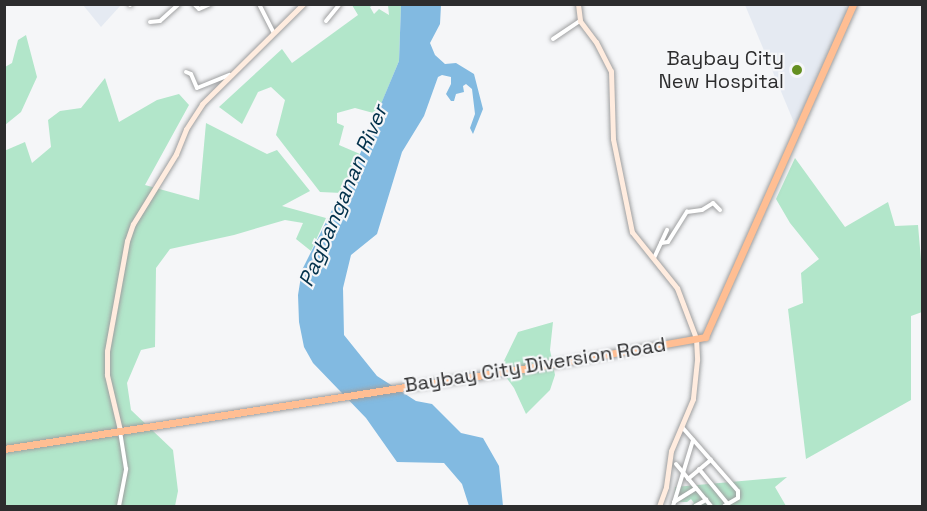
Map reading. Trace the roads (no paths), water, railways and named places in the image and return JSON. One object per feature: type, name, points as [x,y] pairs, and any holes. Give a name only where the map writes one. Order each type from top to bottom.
[{"type":"highway","points":[[696,339],[705,337],[708,333],[853,4]]},
{"type":"highway","name":"Baybay City Diversion Road","points":[[4,449],[696,339]]},
{"type":"street","points":[[150,22],[160,21],[179,4]]},
{"type":"street","points":[[194,4],[199,9],[210,4]]},
{"type":"street","points":[[260,4],[274,33]]},
{"type":"street","points":[[119,507],[126,469],[120,430],[107,375],[107,351],[127,241],[139,212],[176,154],[186,129],[202,104],[303,4]]},
{"type":"street","points":[[326,21],[340,4]]},
{"type":"street","points":[[578,4],[580,21],[596,42],[611,70],[612,135],[632,231],[678,289],[696,339],[697,360],[693,399],[671,451],[666,487],[659,507]]},
{"type":"street","points":[[553,39],[580,21]]},
{"type":"street","points":[[186,72],[191,74],[197,88],[234,74]]},
{"type":"street","points":[[661,243],[668,242],[687,212],[703,209],[712,203],[720,210]]},
{"type":"street","points":[[654,258],[667,230]]},
{"type":"street","points":[[682,427],[738,491],[738,498],[726,505],[699,469]]},
{"type":"street","points":[[673,504],[693,439]]},
{"type":"street","points":[[688,479],[711,460]]},
{"type":"street","points":[[676,464],[711,507]]},
{"type":"street","points":[[673,504],[696,488]]},
{"type":"street","points":[[695,507],[706,500]]},
{"type":"water","name":"Pagbanganan River","points":[[401,5],[441,5],[440,24],[430,43],[435,55],[445,64],[456,63],[474,74],[483,109],[473,134],[470,128],[475,114],[472,89],[466,84],[463,86],[464,92],[456,94],[454,101],[451,101],[446,94],[451,84],[451,77],[442,75],[438,77],[424,116],[402,152],[377,234],[351,255],[343,288],[344,335],[377,376],[416,401],[432,404],[461,433],[483,438],[499,466],[503,506],[469,506],[462,484],[444,463],[397,462],[366,418],[313,363],[304,347],[299,322],[298,295],[302,270],[360,154],[399,61]]},
{"type":"place","name":"Baybay City New Hospital","points":[[797,70]]}]
